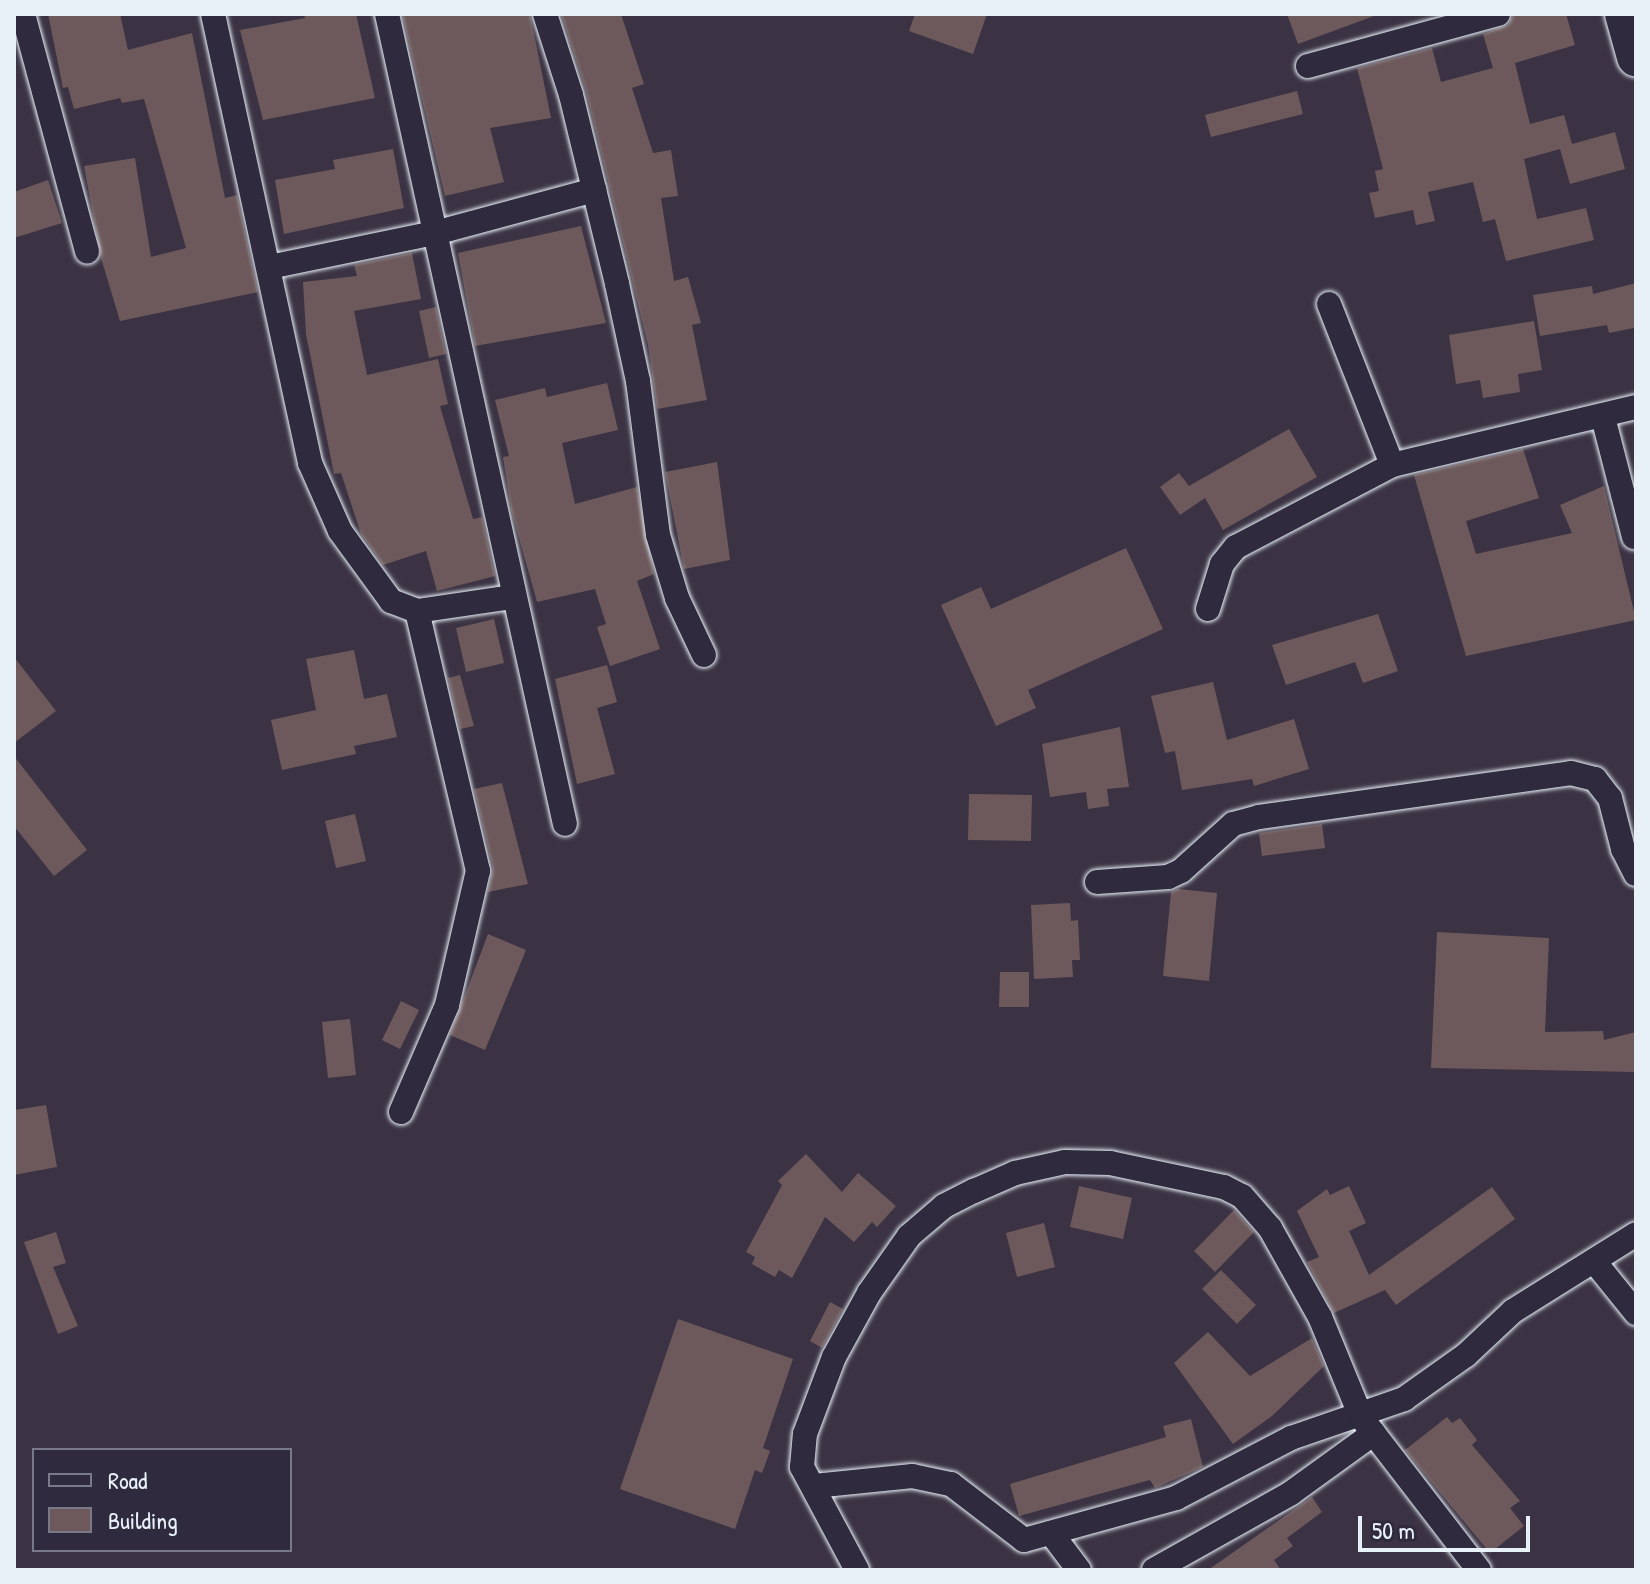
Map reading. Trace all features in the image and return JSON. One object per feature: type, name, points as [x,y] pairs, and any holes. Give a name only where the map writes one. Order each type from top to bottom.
[{"type":"main road","points":[[1624,14],[1636,57]]},
{"type":"street","points":[[23,14],[87,252]]},
{"type":"street","points":[[213,14],[310,463],[340,531],[391,601],[417,611],[513,597]]},
{"type":"street","points":[[387,14],[565,824]]},
{"type":"street","points":[[545,14],[594,190],[638,381],[658,535],[677,598],[704,655]]},
{"type":"street","points":[[1308,66],[1498,14]]},
{"type":"street","points":[[269,267],[435,233],[594,190]]},
{"type":"street","points":[[1329,304],[1392,465]]},
{"type":"street","points":[[1208,609],[1222,564],[1236,547],[1392,465],[1636,407]]},
{"type":"street","points":[[1603,417],[1634,537]]},
{"type":"street","points":[[401,1112],[447,1005],[478,871],[417,611]]},
{"type":"street","points":[[1097,882],[1168,877],[1181,871],[1233,824],[1259,817],[1571,773],[1595,779],[1610,798],[1623,849],[1636,874]]},
{"type":"street","points":[[857,1570],[802,1467],[810,1421],[855,1318],[909,1236],[944,1206],[1015,1173],[1065,1162],[1110,1163],[1224,1187],[1242,1196],[1270,1228],[1320,1317],[1368,1425],[1479,1570]]},
{"type":"street","points":[[1154,1570],[1291,1493],[1368,1425],[1466,1355],[1513,1311],[1636,1234]]},
{"type":"street","points":[[1594,1261],[1636,1313]]},
{"type":"street","points":[[814,1486],[912,1476],[951,1484],[1024,1540],[1176,1498],[1291,1438],[1368,1425]]},
{"type":"street","points":[[1051,1533],[1079,1570]]},
{"type":"building","points":[[48,14],[120,14],[128,50],[192,33],[225,198],[237,195],[258,292],[120,321],[101,258],[84,166],[135,158],[151,257],[186,248],[144,99],[122,103],[120,98],[74,109],[68,87],[63,88]]},
{"type":"building","points":[[304,14],[356,14],[375,98],[263,120],[240,30],[305,18]]},
{"type":"building","points":[[402,14],[530,14],[551,118],[490,128],[504,182],[445,196]]},
{"type":"building","points":[[561,14],[621,14],[644,84],[632,88],[653,153],[671,150],[678,196],[661,198],[674,281],[688,277],[701,323],[692,325],[707,400],[657,409],[648,345],[586,91]]},
{"type":"building","points":[[915,14],[987,14],[973,54],[909,31]]},
{"type":"building","points":[[1287,14],[1374,14],[1374,16],[1298,44]]},
{"type":"building","points":[[1566,14],[1575,45],[1515,63],[1530,124],[1564,115],[1572,144],[1615,132],[1625,169],[1570,184],[1560,149],[1524,159],[1537,219],[1586,208],[1594,240],[1506,261],[1495,219],[1483,222],[1473,182],[1428,192],[1435,221],[1416,225],[1413,210],[1375,218],[1369,193],[1379,191],[1375,171],[1383,169],[1357,68],[1432,48],[1441,82],[1493,68],[1483,34],[1508,25],[1513,16]]},
{"type":"building","points":[[1297,91],[1303,114],[1211,137],[1205,115]]},
{"type":"building","points":[[393,149],[404,208],[284,234],[275,180],[335,169],[333,160]]},
{"type":"building","points":[[48,180],[62,223],[14,238],[14,192]]},
{"type":"building","points":[[581,226],[606,323],[475,346],[458,253]]},
{"type":"building","points":[[412,253],[421,299],[354,311],[367,375],[438,359],[448,404],[440,406],[473,519],[482,517],[495,576],[437,591],[426,551],[383,565],[361,534],[341,473],[334,474],[306,334],[303,282],[357,276],[354,265]]},
{"type":"building","points":[[1636,283],[1634,328],[1609,333],[1607,325],[1540,336],[1533,295],[1592,286],[1593,294]]},
{"type":"building","points":[[436,307],[446,354],[429,358],[419,311]]},
{"type":"building","points":[[1534,321],[1542,370],[1518,374],[1520,392],[1483,398],[1480,380],[1456,384],[1449,335]]},
{"type":"building","points":[[607,383],[618,430],[562,443],[575,504],[637,487],[654,574],[637,581],[660,649],[610,666],[597,627],[606,624],[595,589],[537,602],[511,509],[503,457],[509,456],[495,400],[545,388],[547,397]]},
{"type":"building","points":[[1289,429],[1317,477],[1223,530],[1205,498],[1180,515],[1160,487],[1179,473],[1189,486]]},
{"type":"building","points":[[1523,449],[1539,498],[1466,521],[1476,554],[1572,533],[1560,505],[1604,486],[1636,620],[1466,656],[1414,475]]},
{"type":"building","points":[[717,462],[730,560],[684,569],[665,472]]},
{"type":"building","points":[[1126,548],[1163,629],[1028,690],[1036,708],[996,726],[941,605],[981,587],[991,609]]},
{"type":"building","points":[[1378,614],[1398,671],[1363,683],[1355,662],[1286,685],[1272,645]]},
{"type":"building","points":[[494,619],[504,663],[466,672],[456,628]]},
{"type":"building","points":[[354,650],[364,699],[387,694],[397,737],[354,746],[356,754],[282,770],[271,720],[316,710],[306,659]]},
{"type":"building","points":[[14,657],[56,711],[14,743]]},
{"type":"building","points":[[607,665],[617,702],[597,708],[615,774],[577,784],[555,679]]},
{"type":"building","points":[[460,675],[474,726],[460,729],[448,678]]},
{"type":"building","points":[[1213,682],[1227,740],[1294,719],[1309,769],[1254,786],[1252,779],[1182,790],[1175,751],[1165,753],[1151,696]]},
{"type":"building","points":[[1120,727],[1129,787],[1107,789],[1109,806],[1088,809],[1086,792],[1050,797],[1042,744]]},
{"type":"building","points":[[14,756],[87,850],[54,876],[14,826]]},
{"type":"building","points":[[502,783],[528,884],[488,892],[493,868],[474,789]]},
{"type":"building","points":[[969,794],[1032,795],[1031,841],[968,840]]},
{"type":"building","points":[[355,814],[366,861],[336,868],[325,821]]},
{"type":"building","points":[[1322,824],[1325,848],[1262,856],[1259,833]]},
{"type":"building","points":[[1178,889],[1217,893],[1209,981],[1163,976],[1171,892]]},
{"type":"building","points":[[1070,903],[1071,921],[1078,920],[1080,960],[1072,960],[1073,977],[1034,979],[1031,905]]},
{"type":"building","points":[[1437,932],[1549,938],[1545,1032],[1603,1031],[1604,1040],[1636,1032],[1636,1072],[1431,1068]]},
{"type":"building","points":[[488,934],[526,950],[485,1050],[450,1035]]},
{"type":"building","points":[[1000,972],[1029,972],[1029,1007],[999,1007]]},
{"type":"building","points":[[401,1001],[419,1010],[400,1049],[382,1040]]},
{"type":"building","points":[[350,1019],[356,1075],[328,1078],[322,1022]]},
{"type":"building","points":[[46,1105],[57,1167],[14,1175],[14,1110]]},
{"type":"building","points":[[806,1154],[842,1192],[858,1173],[896,1206],[877,1227],[872,1222],[854,1242],[825,1217],[792,1278],[779,1270],[775,1277],[752,1264],[755,1257],[746,1252],[782,1185],[778,1181]]},
{"type":"building","points":[[1079,1186],[1132,1198],[1123,1239],[1070,1227]]},
{"type":"building","points":[[1349,1186],[1366,1223],[1349,1231],[1369,1275],[1492,1187],[1515,1219],[1396,1305],[1385,1290],[1334,1313],[1307,1262],[1319,1257],[1297,1211],[1327,1189],[1330,1195]]},
{"type":"building","points":[[1234,1210],[1254,1232],[1215,1272],[1194,1251]]},
{"type":"building","points":[[1044,1223],[1055,1267],[1017,1277],[1006,1233]]},
{"type":"building","points":[[56,1232],[66,1263],[53,1267],[78,1326],[58,1334],[24,1242]]},
{"type":"building","points":[[1221,1270],[1256,1305],[1237,1324],[1202,1289]]},
{"type":"building","points":[[830,1302],[843,1309],[822,1348],[810,1341]]},
{"type":"building","points":[[678,1319],[793,1359],[763,1448],[770,1451],[762,1473],[755,1470],[735,1529],[620,1489]]},
{"type":"building","points":[[1208,1332],[1250,1376],[1312,1338],[1324,1366],[1272,1416],[1233,1444],[1174,1363]]},
{"type":"building","points":[[1447,1417],[1452,1423],[1460,1418],[1477,1440],[1472,1445],[1520,1501],[1510,1508],[1524,1526],[1490,1553],[1405,1450]]},
{"type":"building","points":[[1191,1419],[1203,1467],[1155,1488],[1150,1480],[1019,1516],[1010,1484],[1166,1437],[1163,1426]]},
{"type":"building","points":[[1312,1497],[1322,1512],[1287,1538],[1293,1546],[1274,1560],[1281,1570],[1208,1570]]}]
